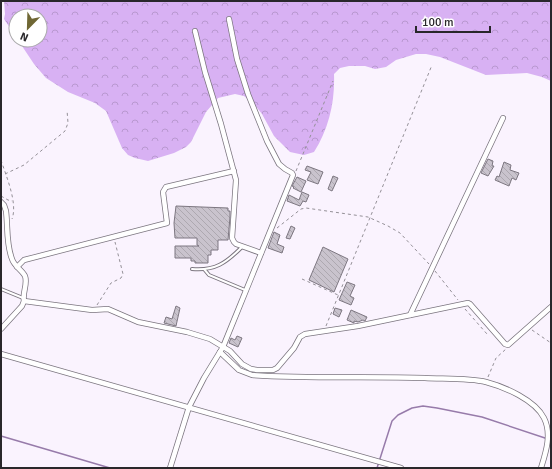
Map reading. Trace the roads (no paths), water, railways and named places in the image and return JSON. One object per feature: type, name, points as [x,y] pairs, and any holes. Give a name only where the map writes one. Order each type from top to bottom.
[{"type":"street","points":[[170,468],[189,407],[204,378],[223,347],[293,174],[280,164],[267,141],[248,94],[237,58],[229,19]]},
{"type":"street","points":[[195,31],[205,72],[234,171],[236,184],[232,238],[234,242],[261,253]]},
{"type":"street","points":[[410,315],[503,118]]},
{"type":"street","points":[[17,267],[24,260],[167,223],[163,192],[166,187],[234,171]]},
{"type":"street","points":[[1,202],[6,211],[9,250],[12,261],[25,276],[24,300],[22,306],[1,329]]},
{"type":"street","points":[[24,300],[88,310],[108,309],[138,322],[187,332],[210,339],[223,347],[246,367],[257,370],[273,370],[282,363],[294,348],[300,337],[305,334],[358,326],[468,303],[508,346],[551,307]]},
{"type":"street","points":[[220,352],[240,370],[252,375],[376,377],[486,382],[526,399],[537,408],[544,418],[548,427],[548,436],[547,449],[541,468]]},
{"type":"street","points":[[1,354],[189,407],[385,466],[400,468]]},
{"type":"lane","points":[[192,269],[217,267],[224,263],[243,246]]},
{"type":"lane","points":[[204,269],[206,273],[246,291]]},
{"type":"lane","points":[[1,289],[24,300]]},
{"type":"waterway","points":[[377,468],[392,421],[398,415],[412,408],[423,406],[482,417],[551,440]]},
{"type":"waterway","points":[[1,436],[110,468]]}]
